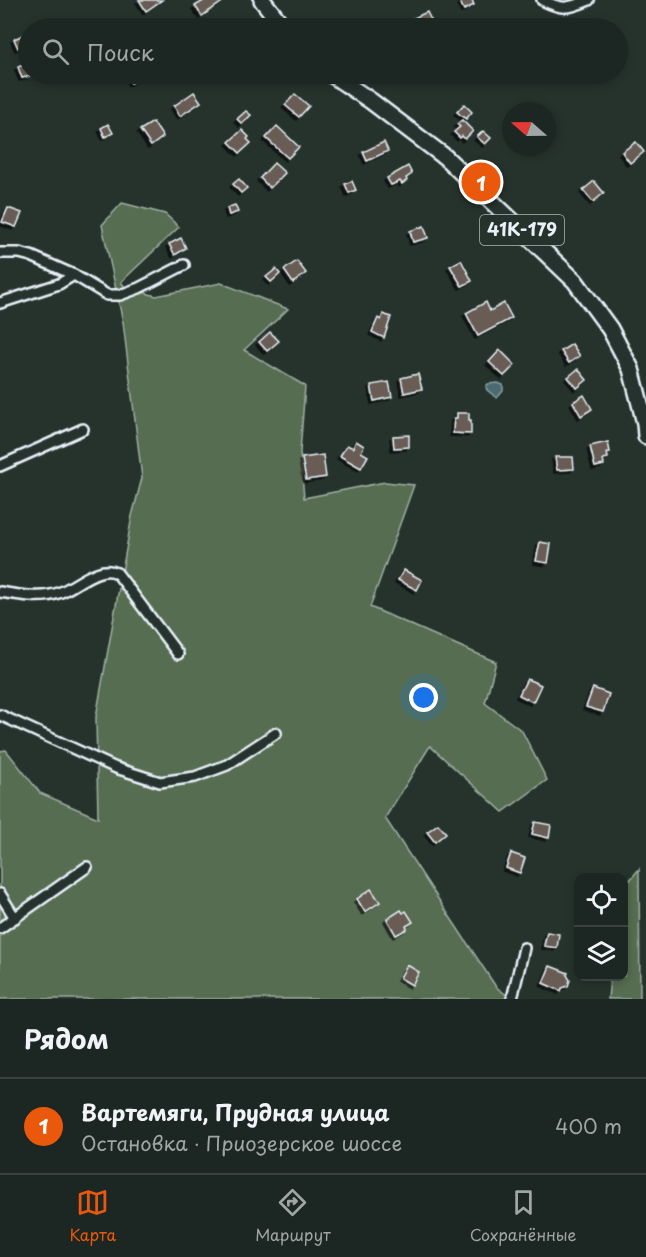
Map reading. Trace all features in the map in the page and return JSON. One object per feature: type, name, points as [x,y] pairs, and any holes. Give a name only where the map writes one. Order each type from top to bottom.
[{"type":"main road","points":[[262,0],[276,18]]},
{"type":"main road","name":"41К-179","points":[[346,84],[445,158],[576,281],[610,329],[631,369],[646,427]]},
{"type":"street","points":[[542,0],[558,8],[572,8],[589,0]]},
{"type":"street","points":[[0,253],[19,253],[31,256],[74,275],[107,295],[120,295],[139,288],[184,265]]},
{"type":"street","points":[[0,303],[59,284],[74,275]]},
{"type":"street","points":[[0,466],[83,429]]},
{"type":"street","points":[[0,592],[29,596],[59,593],[100,571],[110,570],[117,573],[178,654]]},
{"type":"street","points":[[0,716],[116,768],[160,782],[195,777],[227,765],[276,733]]},
{"type":"street","points":[[0,928],[87,867]]},
{"type":"street","points":[[0,894],[15,918]]},
{"type":"street","points":[[512,999],[524,948]]},
{"type":"green space","points":[[122,203],[165,214],[179,227],[121,282],[125,287],[156,296],[221,283],[288,309],[244,350],[305,386],[300,452],[304,498],[385,482],[414,485],[370,607],[496,662],[485,703],[522,731],[547,780],[503,812],[430,746],[385,818],[496,987],[512,999],[0,999],[0,751],[6,750],[40,793],[98,818],[96,717],[132,516],[142,478],[123,322],[102,225]]},
{"type":"green space","points":[[639,869],[640,999],[608,999],[610,981],[628,981],[628,882]]},
{"type":"water","points":[[488,384],[503,385],[503,391],[497,398],[486,387]]},
{"type":"building","points":[[139,0],[162,0],[146,11]]},
{"type":"building","points":[[205,0],[225,0],[202,16],[195,6]]},
{"type":"building","points":[[472,0],[474,5],[464,10],[460,2]]},
{"type":"building","points":[[427,12],[430,18],[414,18]]},
{"type":"building","points":[[194,92],[201,102],[180,116],[174,106]]},
{"type":"building","points":[[295,94],[309,106],[299,117],[285,105]]},
{"type":"building","points":[[464,104],[472,112],[466,119],[457,112]]},
{"type":"building","points":[[246,111],[251,115],[242,124],[237,119]]},
{"type":"building","points":[[462,120],[473,131],[465,139],[462,136],[460,138],[454,132],[460,127],[457,124]]},
{"type":"building","points":[[153,122],[163,137],[151,146],[140,130]]},
{"type":"building","points":[[108,124],[113,133],[105,137],[101,128]]},
{"type":"building","points":[[277,126],[299,147],[288,158],[266,138]]},
{"type":"building","points":[[242,130],[251,143],[240,153],[229,142]]},
{"type":"building","points":[[483,131],[491,138],[485,144],[477,137]]},
{"type":"building","points":[[384,142],[388,151],[367,161],[363,152]]},
{"type":"building","points":[[636,142],[644,152],[630,163],[622,152]]},
{"type":"building","points":[[274,163],[285,173],[270,188],[260,178]]},
{"type":"building","points":[[408,166],[412,174],[406,178],[407,180],[402,184],[400,181],[391,185],[387,178]]},
{"type":"building","points":[[239,179],[247,188],[241,193],[233,184]]},
{"type":"building","points":[[352,181],[356,190],[349,193],[345,184]]},
{"type":"building","points":[[594,181],[604,193],[593,202],[583,190]]},
{"type":"building","points":[[235,205],[238,212],[229,215],[227,208]]},
{"type":"building","points":[[8,208],[22,213],[16,227],[2,222]]},
{"type":"building","points":[[424,226],[428,238],[413,242],[410,231]]},
{"type":"building","points":[[181,238],[186,248],[175,255],[169,244]]},
{"type":"building","points":[[461,260],[472,281],[462,286],[450,266]]},
{"type":"building","points":[[297,261],[306,273],[293,283],[284,270]]},
{"type":"building","points":[[276,269],[280,274],[271,282],[266,277]]},
{"type":"building","points":[[486,302],[490,311],[504,303],[512,318],[478,336],[466,313]]},
{"type":"building","points":[[383,314],[391,317],[384,338],[372,332],[378,318],[381,320]]},
{"type":"building","points":[[270,332],[279,341],[267,351],[259,342]]},
{"type":"building","points":[[572,344],[580,356],[569,363],[561,351]]},
{"type":"building","points":[[500,350],[515,365],[504,376],[489,362]]},
{"type":"building","points":[[578,369],[587,380],[577,388],[568,377]]},
{"type":"building","points":[[418,374],[422,389],[404,393],[401,378]]},
{"type":"building","points":[[389,382],[392,397],[374,401],[371,385]]},
{"type":"building","points":[[584,395],[592,409],[581,416],[573,402]]},
{"type":"building","points":[[457,413],[469,413],[471,434],[453,433],[454,418],[457,418]]},
{"type":"building","points":[[409,435],[409,447],[394,448],[393,436]]},
{"type":"building","points":[[356,441],[364,446],[361,452],[368,456],[361,468],[340,456],[347,445],[353,448]]},
{"type":"building","points":[[608,442],[610,452],[607,453],[608,458],[603,459],[604,465],[595,467],[590,446]]},
{"type":"building","points":[[323,455],[326,477],[306,480],[302,458]]},
{"type":"building","points":[[555,457],[573,457],[574,469],[557,470]]},
{"type":"building","points":[[540,542],[551,544],[548,563],[536,561]]},
{"type":"building","points":[[404,570],[422,580],[417,590],[398,580]]},
{"type":"building","points":[[527,679],[541,685],[533,702],[519,695]]},
{"type":"building","points":[[593,688],[609,694],[603,712],[586,707]]},
{"type":"building","points":[[535,822],[551,825],[549,838],[532,834]]},
{"type":"building","points":[[438,824],[446,833],[435,842],[427,832]]},
{"type":"building","points":[[511,853],[525,858],[520,873],[506,868]]},
{"type":"building","points":[[371,889],[380,902],[365,912],[357,899]]},
{"type":"building","points":[[401,910],[403,913],[406,911],[413,922],[406,926],[407,929],[396,935],[387,919]]},
{"type":"building","points":[[547,932],[559,934],[557,948],[544,946]]},
{"type":"building","points":[[407,965],[419,972],[412,985],[400,978]]},
{"type":"building","points":[[550,966],[568,973],[570,980],[568,986],[562,988],[561,991],[543,983]]},
{"type":"place","name":"Вартемяги, Прудная улица","points":[[481,182]]}]
